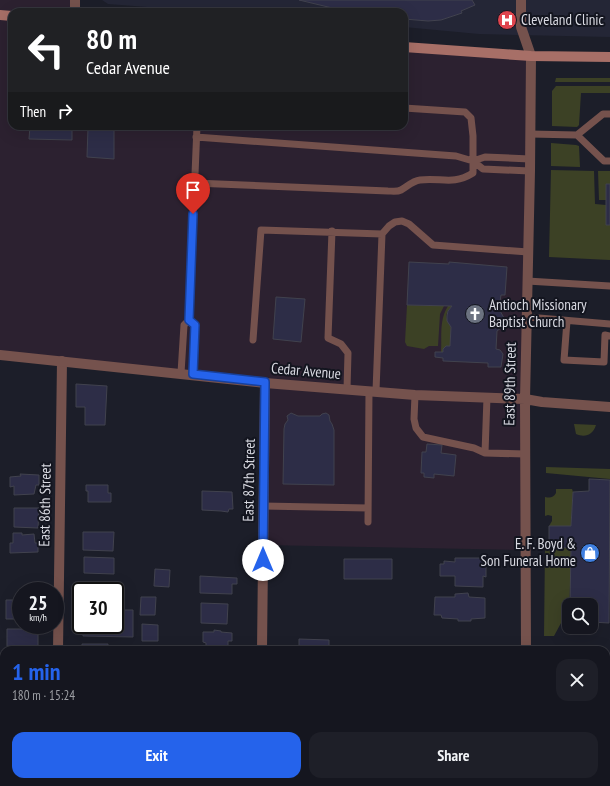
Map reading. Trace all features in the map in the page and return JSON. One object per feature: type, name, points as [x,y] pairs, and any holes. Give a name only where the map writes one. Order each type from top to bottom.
[{"type":"main road","points":[[408,47],[531,56],[610,57]]},
{"type":"street","name":"East 89th Street","points":[[521,0],[522,27],[531,56],[525,399],[526,646]]},
{"type":"street","name":"Cedar Avenue","points":[[0,355],[265,382],[415,395],[525,399],[542,402],[610,407]]},
{"type":"street","name":"East 86th Street","points":[[58,646],[62,361]]},
{"type":"street","name":"East 87th Street","points":[[262,646],[265,382]]},
{"type":"lane","points":[[194,183],[388,192],[400,190],[408,184],[419,180],[456,181],[472,173],[473,136],[471,118],[465,112],[408,108]]},
{"type":"lane","points":[[530,134],[577,135],[603,114],[610,114]]},
{"type":"lane","points":[[181,373],[184,325],[189,320],[197,130]]},
{"type":"lane","points":[[577,135],[604,161],[610,161]]},
{"type":"lane","points":[[196,137],[456,156],[473,160],[485,157],[530,160]]},
{"type":"lane","points":[[473,160],[483,169],[530,172]]},
{"type":"lane","points":[[368,522],[372,391],[382,234],[395,222],[402,221],[409,224],[433,245],[528,252]]},
{"type":"lane","points":[[253,340],[261,230],[332,231],[382,234]]},
{"type":"lane","points":[[332,231],[328,338],[341,344],[348,353],[347,389]]},
{"type":"lane","points":[[527,281],[610,286]]},
{"type":"lane","points":[[527,317],[610,324]]},
{"type":"lane","points":[[189,320],[195,325],[193,374]]},
{"type":"lane","points":[[567,321],[564,360],[604,362],[605,335],[610,336]]},
{"type":"lane","points":[[415,395],[414,419],[416,428],[423,437],[474,448],[485,453],[525,454]]},
{"type":"lane","points":[[485,453],[487,397]]},
{"type":"lane","points":[[263,506],[368,508]]},
{"type":"shaded area","points":[[0,0],[75,0],[75,8],[8,8],[8,130],[408,130],[408,47],[531,56],[525,550],[263,545],[265,383],[0,355]]},
{"type":"shaded area","name":"Cleveland Clinic","points":[[102,0],[610,0],[610,37],[479,34],[408,27],[408,8],[160,8],[108,4]]},
{"type":"green space","points":[[556,78],[610,78],[610,82],[555,82]]},
{"type":"green space","points":[[556,86],[610,86],[610,93],[581,93],[579,125],[577,127],[552,126],[552,91]]},
{"type":"green space","points":[[551,143],[579,146],[580,167],[551,166]]},
{"type":"green space","points":[[551,170],[594,171],[595,204],[606,205],[610,225],[610,260],[549,257]]},
{"type":"green space","points":[[598,171],[610,171],[610,184],[607,200],[599,200]]},
{"type":"green space","points":[[407,305],[444,306],[440,314],[438,346],[429,346],[424,349],[407,346],[405,342]]},
{"type":"green space","points":[[448,306],[452,306],[446,316],[451,326],[450,346],[446,346],[443,349],[443,352],[441,352],[442,322]]},
{"type":"green space","points":[[574,424],[596,425],[591,433],[582,436],[576,434]]},
{"type":"green space","points":[[546,467],[610,469],[610,479],[546,473]]},
{"type":"green space","points":[[556,489],[572,489],[571,526],[549,526],[552,521],[552,516],[545,516],[545,497],[553,497],[556,493]]},
{"type":"green space","points":[[545,547],[571,548],[570,598],[562,598],[562,623],[554,636],[544,636]]},
{"type":"building","points":[[299,0],[472,0],[475,5],[461,11],[462,13],[441,20],[428,21],[408,19],[408,8],[332,8]]},
{"type":"building","points":[[30,130],[72,130],[72,140],[29,139]]},
{"type":"building","points":[[88,130],[114,130],[114,159],[87,157]]},
{"type":"building","points":[[606,184],[610,184],[610,225],[606,225]]},
{"type":"building","name":"Antioch Missionary Baptist Church","points":[[409,262],[449,264],[449,262],[507,267],[505,295],[501,295],[499,309],[504,318],[501,328],[497,331],[496,349],[500,350],[503,354],[501,367],[488,367],[488,363],[443,361],[443,358],[435,357],[435,352],[443,352],[443,349],[446,346],[450,346],[451,327],[447,321],[447,316],[448,311],[452,306],[407,305]]},
{"type":"building","points":[[276,297],[305,299],[301,342],[273,339]]},
{"type":"building","points":[[76,384],[107,386],[105,425],[85,425],[85,407],[76,407]]},
{"type":"building","points":[[291,413],[298,416],[320,416],[326,413],[329,415],[334,430],[334,485],[283,484],[284,429],[288,420],[287,416]]},
{"type":"building","points":[[427,444],[442,445],[441,453],[456,455],[454,476],[434,474],[434,478],[424,477],[424,473],[421,473],[422,452],[426,452]]},
{"type":"building","points":[[20,474],[39,475],[39,485],[36,485],[34,494],[14,495],[14,486],[10,487],[10,477],[21,476]]},
{"type":"building","name":"E. F. Boyd & Son Funeral Home","points":[[589,479],[610,480],[609,623],[598,622],[598,598],[570,598],[571,548],[549,547],[549,526],[571,526],[573,492],[589,491]]},
{"type":"building","points":[[86,485],[108,485],[108,493],[111,493],[111,502],[88,502],[88,491],[86,491]]},
{"type":"building","points":[[202,491],[232,492],[233,509],[229,509],[228,512],[202,510]]},
{"type":"building","points":[[14,508],[39,508],[38,528],[14,527]]},
{"type":"building","points":[[83,532],[114,532],[113,551],[83,550]]},
{"type":"building","points":[[13,533],[22,533],[22,535],[34,534],[35,543],[38,543],[38,552],[10,553],[10,543],[13,543]]},
{"type":"building","points":[[84,557],[114,558],[114,574],[84,573]]},
{"type":"building","points":[[455,558],[481,558],[481,560],[486,560],[486,577],[483,576],[483,587],[455,586],[455,576],[440,576],[440,564],[444,564],[444,561],[455,562]]},
{"type":"building","points":[[344,559],[392,559],[392,579],[344,579]]},
{"type":"building","points":[[155,569],[170,570],[169,587],[154,586]]},
{"type":"building","points":[[200,576],[237,578],[237,584],[232,584],[232,594],[200,593]]},
{"type":"building","points":[[468,593],[469,597],[485,598],[485,618],[471,619],[471,621],[458,621],[458,619],[442,618],[441,615],[434,615],[435,597],[455,597],[455,594]]},
{"type":"building","points":[[141,597],[156,597],[155,615],[140,615]]},
{"type":"building","points":[[6,600],[12,600],[12,619],[6,619]]},
{"type":"building","points":[[201,603],[228,604],[227,624],[201,623]]},
{"type":"building","points":[[124,610],[133,610],[133,637],[83,636],[83,634],[124,634]]},
{"type":"building","points":[[142,624],[158,625],[158,641],[142,641]]},
{"type":"building","points":[[7,629],[12,629],[12,634],[38,634],[38,646],[7,646]]},
{"type":"building","points":[[214,630],[232,633],[232,641],[228,641],[228,646],[206,646],[206,643],[203,642],[203,632],[214,632]]},
{"type":"building","points":[[299,639],[329,640],[329,646],[299,646]]},
{"type":"building","points":[[82,644],[108,644],[108,646],[82,646]]},
{"type":"place","name":"Cleveland Clinic","points":[[507,20]]},
{"type":"place","name":"Antioch Missionary Baptist Church","points":[[475,314]]},
{"type":"place","name":"E. F. Boyd & Son Funeral Home","points":[[590,553]]},
{"type":"route","points":[[193,214],[189,320],[195,325],[193,374],[265,382],[263,560]]}]
